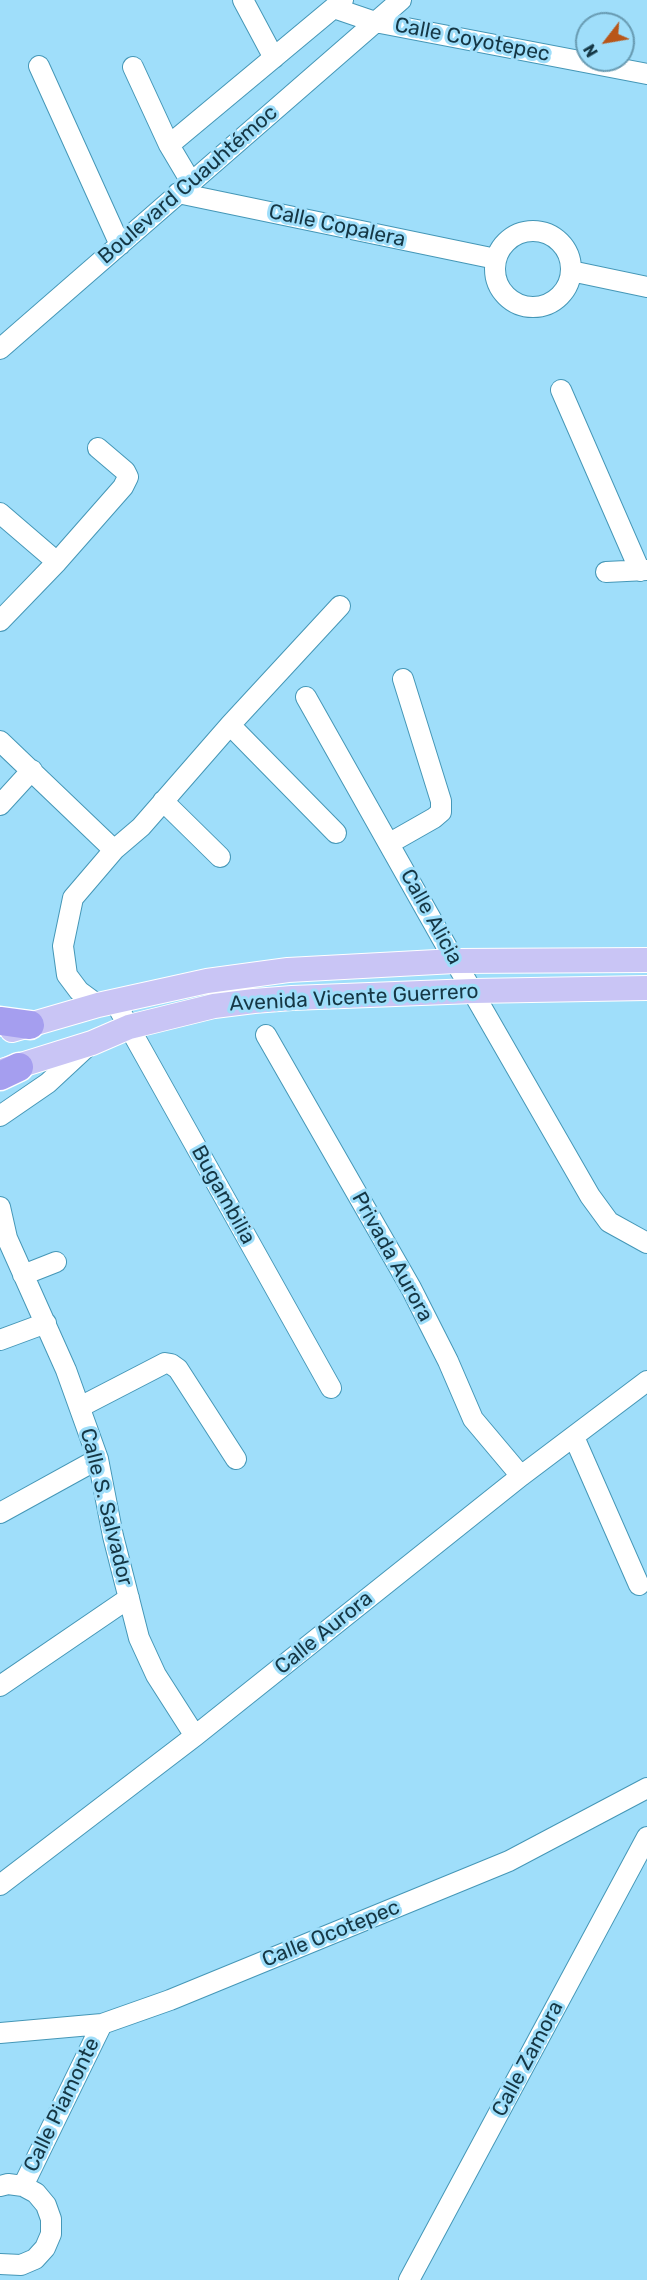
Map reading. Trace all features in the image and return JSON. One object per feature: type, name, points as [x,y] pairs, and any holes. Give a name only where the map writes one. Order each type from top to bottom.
[{"type":"highway","points":[[0,1021],[30,1025]]},
{"type":"main road","name":"Avenida Vicente Guerrero","points":[[0,1033],[107,1004],[207,981],[288,970],[455,961],[647,960]]},
{"type":"main road","name":"Avenida Vicente Guerrero","points":[[6,1072],[129,1028],[214,1006],[292,998],[473,991],[647,988]]},
{"type":"street","points":[[243,0],[274,58]]},
{"type":"street","name":"Boulevard Cuauhtémoc","points":[[0,349],[401,0]]},
{"type":"street","points":[[170,145],[339,4]]},
{"type":"street","name":"Calle Coyotepec","points":[[339,4],[375,22],[647,74]]},
{"type":"street","points":[[39,66],[120,245]]},
{"type":"street","points":[[133,67],[170,145],[184,187]]},
{"type":"street","name":"Calle Copalera","points":[[184,187],[496,259]]},
{"type":"street","points":[[533,231],[545,233],[565,248],[570,259],[571,271],[567,287],[557,299],[543,306],[527,307],[512,301],[501,290],[496,275],[496,259],[502,248],[516,236],[533,231]]},
{"type":"street","points":[[571,271],[647,287]]},
{"type":"street","points":[[561,390],[644,570],[606,572]]},
{"type":"street","points":[[0,621],[57,562],[123,487],[128,477],[125,471],[98,448]]},
{"type":"street","points":[[0,513],[57,562]]},
{"type":"street","points":[[107,1004],[79,991],[67,975],[63,946],[73,898],[114,850],[141,827],[230,725],[340,606]]},
{"type":"street","points":[[390,843],[441,812],[441,801],[403,679]]},
{"type":"street","name":"Calle Alicia","points":[[306,697],[590,1196],[609,1222],[647,1243]]},
{"type":"street","points":[[230,725],[336,833]]},
{"type":"street","points":[[0,741],[33,770],[114,850]]},
{"type":"street","points":[[0,806],[33,770]]},
{"type":"street","points":[[163,801],[220,857]]},
{"type":"street","name":"Bugambilia","points":[[107,1004],[129,1028],[331,1388]]},
{"type":"street","name":"Privada Aurora","points":[[266,1035],[411,1288],[448,1361],[473,1419],[521,1476]]},
{"type":"street","points":[[0,1116],[48,1083],[92,1042]]},
{"type":"street","name":"Calle S. Salvador","points":[[0,1207],[8,1238],[46,1323],[98,1459],[113,1536],[139,1638],[156,1675],[195,1736]]},
{"type":"street","points":[[23,1275],[56,1262]]},
{"type":"street","points":[[0,1340],[46,1323]]},
{"type":"street","points":[[80,1407],[165,1363],[171,1364],[178,1369],[236,1459]]},
{"type":"street","name":"Calle Aurora","points":[[0,1885],[195,1736],[521,1476],[647,1381]]},
{"type":"street","points":[[574,1437],[639,1585]]},
{"type":"street","points":[[0,1513],[98,1459]]},
{"type":"street","points":[[0,1686],[129,1598]]},
{"type":"street","name":"Calle Ocotepec","points":[[0,2032],[102,2024],[170,2000],[509,1861],[647,1788]]},
{"type":"street","name":"Calle Zamora","points":[[409,2280],[647,1838]]},
{"type":"street","name":"Calle Piamonte","points":[[23,2186],[102,2024]]},
{"type":"street","points":[[0,2186],[8,2184],[23,2186],[36,2193],[46,2205],[51,2219],[51,2234],[45,2248],[25,2273],[0,2264]]}]
